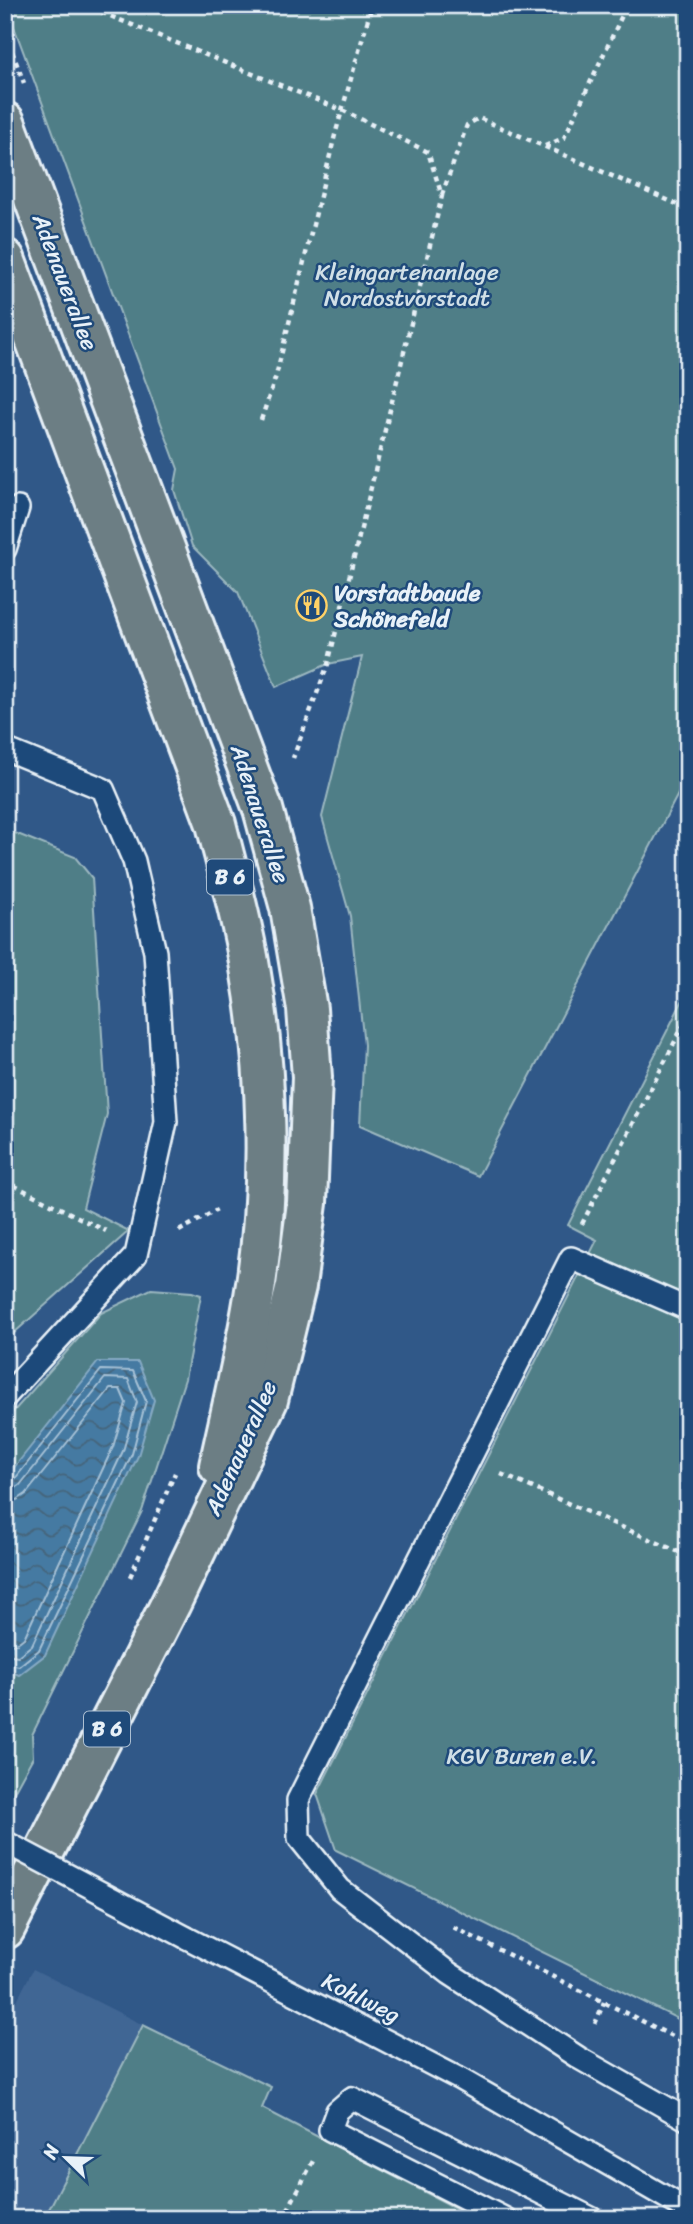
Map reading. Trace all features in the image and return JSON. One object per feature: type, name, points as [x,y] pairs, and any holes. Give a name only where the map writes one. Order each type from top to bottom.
[{"type":"main road","name":"Adenauerallee","points":[[5,122],[263,808],[290,908],[307,1009],[312,1077],[307,1203],[296,1286],[268,1399],[171,1603],[5,1929]]},
{"type":"main road","name":"Adenauerallee","points":[[5,258],[216,824],[250,966],[260,1035],[265,1145],[264,1202],[256,1284],[206,1527]]},
{"type":"lane","points":[[5,549],[18,508]]},
{"type":"lane","points":[[5,749],[103,789],[134,861],[155,953],[166,1122],[136,1255],[5,1397]]},
{"type":"lane","points":[[688,1309],[571,1258],[298,1800],[299,1838],[340,1889],[449,1973],[579,2058],[688,2120]]},
{"type":"lane","name":"Kohlweg","points":[[5,1842],[460,2079],[688,2210]]},
{"type":"lane","points":[[506,2219],[330,2130],[337,2111],[352,2098],[593,2219]]},
{"type":"path","points":[[83,5],[344,111],[428,152],[442,195]]},
{"type":"path","points":[[261,420],[276,376],[335,135],[372,5]]},
{"type":"path","points":[[545,146],[564,138],[627,5]]},
{"type":"path","points":[[293,759],[328,664],[442,195],[467,125],[479,118],[688,208]]},
{"type":"path","points":[[579,1230],[688,1016]]},
{"type":"path","points":[[5,1181],[110,1233]]},
{"type":"path","points":[[136,1255],[219,1209]]},
{"type":"path","points":[[468,1460],[688,1556]]},
{"type":"path","points":[[448,1925],[688,2044]]},
{"type":"path","points":[[283,2219],[330,2130]]},
{"type":"shaded area","points":[[33,1969],[143,2025],[44,2219],[5,2219],[5,2024]]},
{"type":"green space","name":"Kleingartenanlage Nordostvorstadt","points":[[6,5],[688,5],[688,775],[478,1176],[360,1125],[364,1045],[350,916],[322,817],[362,657],[328,664],[276,687],[238,592],[192,546],[174,490],[178,469]]},
{"type":"green space","points":[[5,829],[75,857],[92,878],[107,1114],[83,1208],[129,1231],[5,1341]]},
{"type":"green space","name":"KGV Buren e.V.","points":[[688,990],[688,2024],[336,1850],[317,1794],[597,1240],[568,1225]]},
{"type":"green space","points":[[151,1289],[201,1295],[185,1379],[142,1511],[32,1735],[33,1757],[5,1808],[5,1421],[101,1313]]},
{"type":"green space","points":[[143,2025],[271,2087],[262,2108],[477,2219],[44,2219]]},
{"type":"water","points":[[98,1362],[138,1362],[154,1400],[138,1456],[45,1655],[19,1675],[5,1669],[5,1479]]},
{"type":"place","name":"Vorstadtbaude Schönefeld","points":[[311,606]]}]
